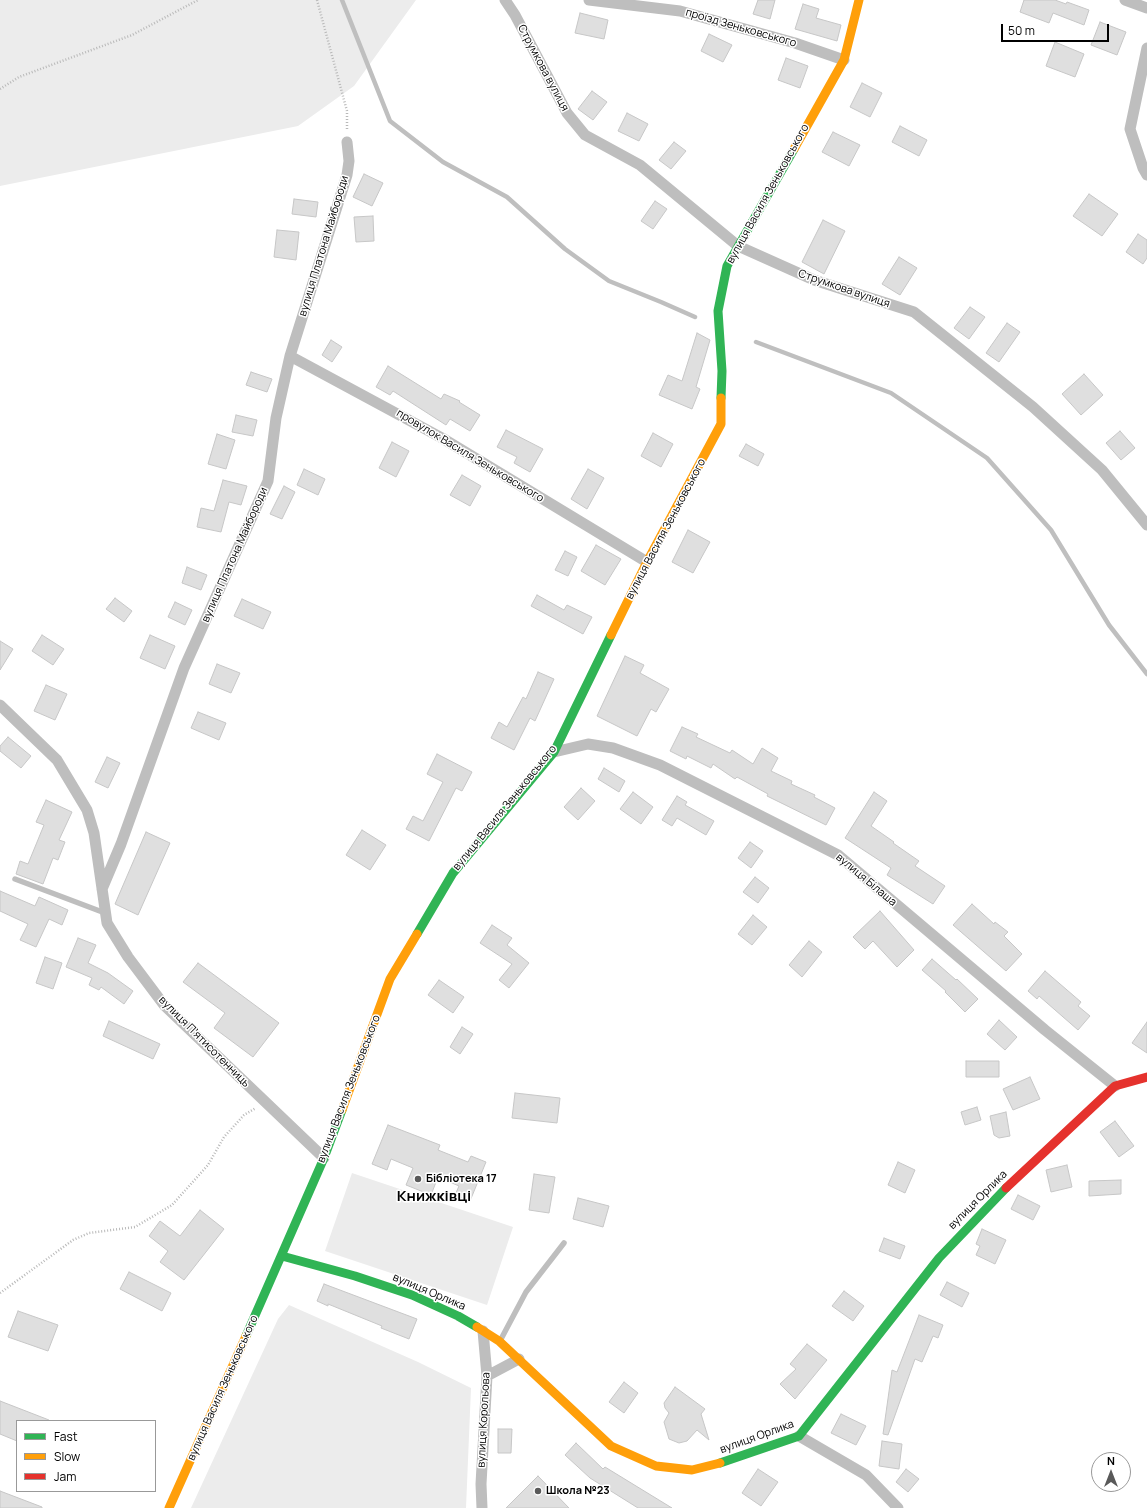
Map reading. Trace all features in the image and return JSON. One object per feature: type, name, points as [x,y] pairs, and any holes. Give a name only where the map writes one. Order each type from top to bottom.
[{"type":"street","name":"Струмкова вулиця","points":[[505,0],[515,15],[567,113],[584,134],[640,165],[738,246],[814,280],[914,312],[1033,406],[1102,470],[1147,525]]},
{"type":"street","name":"проїзд Зеньковського","points":[[589,0],[680,11],[796,43],[844,60]]},
{"type":"street","name":"вулиця Василя Зеньковського","points":[[169,1508],[282,1256],[324,1158],[390,980],[453,873],[554,752],[647,562],[721,424],[722,371],[718,311],[728,266],[844,60],[859,0]]},
{"type":"street","points":[[1125,0],[1147,8]]},
{"type":"street","points":[[1147,48],[1130,129],[1143,168],[1147,175]]},
{"type":"street","name":"вулиця Платона Майбороди","points":[[102,889],[121,844],[184,668],[268,481],[276,418],[290,356],[347,175],[349,161],[347,142]]},
{"type":"street","name":"провулок Василя Зеньковського","points":[[290,356],[436,434],[647,562]]},
{"type":"street","name":"вулиця Пʼятисотенниць","points":[[0,705],[57,760],[87,810],[94,833],[107,923],[128,957],[164,1005],[324,1158]]},
{"type":"street","name":"вулиця Білаша","points":[[554,752],[588,744],[613,748],[660,765],[838,855],[1045,1030],[1115,1086]]},
{"type":"street","name":"вулиця Орлика","points":[[282,1256],[355,1276],[412,1295],[458,1316],[499,1341],[612,1446],[656,1466],[692,1470],[736,1459],[799,1436],[938,1258],[995,1198],[1115,1086],[1147,1078]]},
{"type":"street","name":"вулиця Корольова","points":[[482,1508],[481,1484],[487,1376],[484,1331]]},
{"type":"street","points":[[487,1376],[519,1359]]},
{"type":"street","points":[[799,1436],[866,1475],[898,1508]]},
{"type":"lane","points":[[15,879],[106,913]]},
{"type":"lane","points":[[499,1341],[526,1292],[564,1243]]},
{"type":"path","points":[[0,88],[20,77],[132,35],[198,0]]},
{"type":"path","points":[[317,0],[347,111],[347,142]]},
{"type":"path","points":[[0,1293],[73,1240],[89,1233],[135,1227],[172,1205],[208,1165],[224,1137],[244,1116],[264,1102]]},
{"type":"shaded area","points":[[0,0],[416,0],[354,86],[298,126],[0,186]]},
{"type":"shaded area","points":[[352,1173],[513,1227],[487,1305],[325,1251]]},
{"type":"shaded area","points":[[289,1305],[418,1362],[471,1388],[466,1508],[191,1508],[278,1319]]},
{"type":"building","points":[[758,0],[775,0],[770,19],[753,14]]},
{"type":"building","points":[[1024,0],[1055,0],[1066,4],[1067,2],[1089,10],[1084,25],[1053,13],[1049,23],[1020,12]]},
{"type":"building","points":[[803,4],[819,9],[816,18],[841,25],[837,41],[795,29]]},
{"type":"building","points":[[580,13],[608,20],[604,39],[575,33]]},
{"type":"building","points":[[1100,22],[1126,32],[1117,55],[1091,45]]},
{"type":"building","points":[[709,34],[732,45],[723,62],[701,51]]},
{"type":"building","points":[[1055,42],[1084,54],[1075,77],[1046,66]]},
{"type":"building","points":[[786,58],[808,66],[800,88],[778,80]]},
{"type":"building","points":[[862,83],[882,93],[870,117],[850,107]]},
{"type":"building","points":[[592,91],[607,102],[593,120],[578,109]]},
{"type":"building","points":[[627,113],[648,124],[639,141],[618,131]]},
{"type":"building","points":[[900,126],[927,140],[919,156],[892,142]]},
{"type":"building","points":[[833,132],[860,145],[849,166],[822,152]]},
{"type":"building","points":[[674,142],[686,151],[671,169],[659,160]]},
{"type":"building","points":[[364,174],[383,183],[372,206],[353,197]]},
{"type":"building","points":[[1089,194],[1118,214],[1102,236],[1073,216]]},
{"type":"building","points":[[294,199],[318,202],[316,217],[292,214]]},
{"type":"building","points":[[655,201],[667,209],[653,229],[641,221]]},
{"type":"building","points":[[373,216],[374,241],[356,242],[354,217]]},
{"type":"building","points":[[823,220],[845,231],[824,274],[802,262]]},
{"type":"building","points":[[277,230],[299,232],[296,260],[274,257]]},
{"type":"building","points":[[1138,234],[1147,240],[1147,258],[1143,264],[1126,252]]},
{"type":"building","points":[[899,257],[917,268],[900,295],[882,284]]},
{"type":"building","points":[[970,307],[985,317],[969,339],[954,328]]},
{"type":"building","points":[[1007,323],[1020,332],[999,362],[986,353]]},
{"type":"building","points":[[697,333],[710,340],[696,387],[700,389],[692,409],[659,395],[668,375],[682,381]]},
{"type":"building","points":[[331,340],[342,347],[332,362],[322,355]]},
{"type":"building","points":[[388,366],[441,399],[444,394],[460,401],[459,402],[480,415],[470,431],[450,419],[446,425],[393,391],[390,395],[376,387]]},
{"type":"building","points":[[251,372],[272,379],[267,392],[246,385]]},
{"type":"building","points":[[1084,374],[1103,395],[1081,415],[1062,394]]},
{"type":"building","points":[[236,415],[257,420],[253,436],[232,432]]},
{"type":"building","points":[[506,430],[543,449],[530,472],[514,463],[517,457],[497,447]]},
{"type":"building","points":[[1120,431],[1135,448],[1121,460],[1106,443]]},
{"type":"building","points":[[653,433],[673,444],[661,467],[641,456]]},
{"type":"building","points":[[217,434],[235,440],[226,469],[208,464]]},
{"type":"building","points":[[392,442],[409,451],[396,477],[379,468]]},
{"type":"building","points":[[746,444],[764,454],[758,466],[739,456]]},
{"type":"building","points":[[304,469],[325,479],[318,495],[297,485]]},
{"type":"building","points":[[588,469],[604,478],[587,509],[571,499]]},
{"type":"building","points":[[462,475],[481,486],[470,506],[450,495]]},
{"type":"building","points":[[223,480],[247,486],[241,505],[229,502],[221,532],[197,527],[201,508],[214,511]]},
{"type":"building","points":[[284,486],[295,492],[282,519],[270,514]]},
{"type":"building","points":[[688,530],[710,542],[693,573],[672,562]]},
{"type":"building","points":[[596,545],[621,559],[605,585],[581,571]]},
{"type":"building","points":[[565,551],[577,557],[568,576],[555,570]]},
{"type":"building","points":[[187,567],[207,575],[201,590],[182,583]]},
{"type":"building","points":[[537,595],[564,610],[567,605],[592,617],[583,634],[531,606]]},
{"type":"building","points":[[115,598],[132,611],[124,622],[106,609]]},
{"type":"building","points":[[242,599],[271,612],[263,629],[234,616]]},
{"type":"building","points":[[175,602],[192,610],[185,625],[168,617]]},
{"type":"building","points":[[42,635],[64,649],[53,665],[32,651]]},
{"type":"building","points":[[150,635],[175,646],[165,669],[140,658]]},
{"type":"building","points":[[0,641],[13,649],[0,670]]},
{"type":"building","points":[[625,656],[644,665],[640,673],[669,689],[656,712],[651,709],[637,736],[597,716]]},
{"type":"building","points":[[217,664],[240,673],[231,693],[209,684]]},
{"type":"building","points":[[538,672],[554,679],[535,721],[530,718],[514,750],[491,738],[499,722],[507,727],[523,697],[526,699]]},
{"type":"building","points":[[46,685],[67,694],[55,720],[34,711]]},
{"type":"building","points":[[198,712],[226,723],[219,740],[191,728]]},
{"type":"building","points":[[682,727],[698,734],[696,737],[730,753],[732,750],[753,764],[762,748],[778,758],[771,771],[792,781],[791,784],[815,795],[814,797],[835,808],[826,825],[767,796],[768,794],[737,777],[735,779],[713,764],[711,768],[687,756],[686,759],[670,751]]},
{"type":"building","points":[[8,737],[31,756],[21,768],[0,751],[0,746]]},
{"type":"building","points":[[437,754],[472,772],[462,791],[456,788],[429,841],[406,829],[413,816],[423,821],[443,782],[427,774]]},
{"type":"building","points":[[107,757],[120,763],[108,788],[95,782]]},
{"type":"building","points":[[604,768],[625,781],[619,792],[598,779]]},
{"type":"building","points":[[581,788],[595,801],[578,820],[564,807]]},
{"type":"building","points":[[633,792],[653,807],[641,824],[620,809]]},
{"type":"building","points":[[874,792],[887,801],[871,826],[919,861],[915,866],[945,886],[933,904],[887,875],[891,868],[845,838]]},
{"type":"building","points":[[677,796],[687,802],[685,805],[714,821],[706,835],[677,818],[672,826],[662,820]]},
{"type":"building","points":[[46,800],[72,812],[59,840],[65,842],[58,860],[53,858],[43,884],[16,874],[20,861],[28,864],[44,825],[36,822]]},
{"type":"building","points":[[362,830],[386,845],[370,870],[346,855]]},
{"type":"building","points":[[146,832],[170,843],[138,915],[115,904]]},
{"type":"building","points":[[750,842],[763,851],[751,868],[738,858]]},
{"type":"building","points":[[755,877],[769,888],[758,903],[743,892]]},
{"type":"building","points":[[0,891],[35,906],[39,897],[68,910],[62,925],[49,919],[36,947],[20,940],[28,924],[0,911]]},
{"type":"building","points":[[972,904],[994,924],[995,922],[1008,932],[1004,936],[1022,954],[1006,971],[953,925]]},
{"type":"building","points":[[880,911],[914,950],[897,967],[873,941],[865,949],[853,937]]},
{"type":"building","points":[[753,915],[767,927],[752,945],[738,934]]},
{"type":"building","points":[[492,925],[512,938],[507,945],[529,963],[509,988],[499,980],[512,964],[480,943]]},
{"type":"building","points":[[78,938],[96,945],[88,963],[108,973],[133,991],[124,1004],[101,987],[99,990],[89,985],[92,978],[66,967]]},
{"type":"building","points":[[809,941],[822,952],[802,977],[789,965]]},
{"type":"building","points":[[45,957],[62,963],[53,989],[36,983]]},
{"type":"building","points":[[932,959],[956,980],[957,979],[978,999],[965,1012],[945,992],[946,991],[922,970]]},
{"type":"building","points":[[198,963],[279,1023],[253,1057],[214,1028],[225,1013],[183,982]]},
{"type":"building","points":[[1045,971],[1081,1002],[1078,1006],[1090,1016],[1078,1030],[1039,996],[1037,999],[1028,991]]},
{"type":"building","points":[[439,980],[464,997],[453,1013],[428,995]]},
{"type":"building","points":[[999,1020],[1017,1037],[1005,1050],[987,1034]]},
{"type":"building","points":[[109,1021],[160,1044],[153,1059],[103,1036]]},
{"type":"building","points":[[1147,1022],[1147,1053],[1132,1043]]},
{"type":"building","points":[[462,1027],[473,1034],[460,1054],[450,1047]]},
{"type":"building","points":[[966,1061],[999,1061],[999,1077],[966,1077]]},
{"type":"building","points":[[1030,1077],[1040,1099],[1013,1110],[1003,1089]]},
{"type":"building","points":[[515,1093],[560,1098],[557,1123],[512,1118]]},
{"type":"building","points":[[977,1107],[981,1120],[965,1125],[961,1112]]},
{"type":"building","points":[[1006,1112],[1010,1136],[999,1138],[994,1135],[990,1116]]},
{"type":"building","points":[[1115,1121],[1134,1146],[1119,1157],[1100,1132]]},
{"type":"building","points":[[388,1125],[440,1145],[438,1150],[468,1162],[471,1156],[486,1162],[470,1201],[455,1195],[459,1186],[438,1177],[431,1195],[406,1185],[413,1168],[391,1159],[387,1170],[372,1164]]},
{"type":"building","points":[[898,1162],[915,1170],[905,1193],[888,1185]]},
{"type":"building","points":[[1067,1165],[1072,1187],[1051,1192],[1046,1170]]},
{"type":"building","points":[[534,1174],[555,1177],[549,1213],[529,1210]]},
{"type":"building","points":[[1121,1180],[1121,1194],[1089,1196],[1089,1181]]},
{"type":"building","points":[[1018,1195],[1040,1206],[1033,1220],[1011,1209]]},
{"type":"building","points":[[578,1198],[609,1206],[603,1227],[573,1219]]},
{"type":"building","points":[[200,1210],[224,1229],[184,1280],[160,1262],[168,1251],[149,1236],[160,1221],[180,1236]]},
{"type":"building","points":[[982,1229],[1006,1240],[995,1264],[976,1255],[980,1246],[976,1244]]},
{"type":"building","points":[[884,1238],[905,1246],[900,1259],[879,1251]]},
{"type":"building","points":[[129,1272],[171,1293],[162,1311],[120,1289]]},
{"type":"building","points":[[947,1282],[969,1293],[962,1307],[940,1295]]},
{"type":"building","points":[[324,1284],[417,1319],[409,1339],[381,1328],[382,1326],[317,1301]]},
{"type":"building","points":[[844,1291],[864,1306],[853,1321],[832,1306]]},
{"type":"building","points":[[18,1311],[58,1325],[48,1351],[8,1337]]},
{"type":"building","points":[[919,1315],[943,1325],[938,1338],[933,1336],[922,1362],[915,1359],[888,1435],[883,1434],[892,1370],[897,1372]]},
{"type":"building","points":[[807,1344],[827,1360],[795,1399],[780,1384],[796,1369],[790,1364]]},
{"type":"building","points":[[624,1382],[638,1393],[624,1413],[609,1402]]},
{"type":"building","points":[[675,1387],[705,1409],[701,1414],[709,1440],[697,1430],[687,1441],[679,1443],[669,1439],[664,1422],[669,1413],[665,1408],[664,1403]]},
{"type":"building","points":[[0,1401],[49,1420],[16,1420],[16,1441],[0,1434]]},
{"type":"building","points":[[841,1414],[866,1426],[856,1445],[831,1433]]},
{"type":"building","points":[[498,1429],[512,1429],[511,1453],[498,1453]]},
{"type":"building","points":[[882,1441],[902,1444],[899,1469],[879,1466]]},
{"type":"building","points":[[576,1443],[603,1469],[605,1467],[672,1508],[638,1508],[590,1478],[565,1455]]},
{"type":"building","points":[[758,1469],[778,1482],[761,1506],[742,1493]]},
{"type":"building","points":[[906,1469],[919,1479],[908,1492],[896,1482]]},
{"type":"building","name":"Школа №23","points":[[538,1476],[569,1508],[506,1508]]},
{"type":"building","points":[[0,1491],[42,1507],[42,1508],[0,1508]]},
{"type":"waterway","points":[[342,0],[390,121],[443,162],[507,197],[565,249],[609,281],[695,317]]},
{"type":"waterway","points":[[756,342],[891,393],[987,458],[1051,530],[1109,625],[1147,674]]},
{"type":"traffic: fast","points":[[721,398],[722,371],[718,311],[727,266],[794,149]]},
{"type":"traffic: fast","points":[[417,934],[453,873],[554,752],[611,635]]},
{"type":"traffic: fast","points":[[246,1336],[324,1158],[342,1110]]},
{"type":"traffic: fast","points":[[720,1463],[799,1436],[939,1258],[1006,1188]]},
{"type":"traffic: fast","points":[[282,1256],[355,1276],[412,1295],[458,1316],[477,1327]]},
{"type":"traffic: slow","points":[[794,149],[844,60],[859,0]]},
{"type":"traffic: slow","points":[[611,635],[647,562],[721,424],[721,398]]},
{"type":"traffic: slow","points":[[342,1110],[390,979],[417,934]]},
{"type":"traffic: slow","points":[[477,1327],[499,1341],[611,1446],[656,1466],[692,1470],[720,1463]]},
{"type":"traffic: slow","points":[[169,1508],[246,1336]]},
{"type":"traffic: jam","points":[[1006,1188],[1115,1086],[1147,1077]]},
{"type":"place","name":"Бібліотека 17","points":[[418,1179]]},
{"type":"place","name":"Школа №23","points":[[538,1491]]},
{"type":"district","name":"Книжківці","points":[[434,1197]]}]
